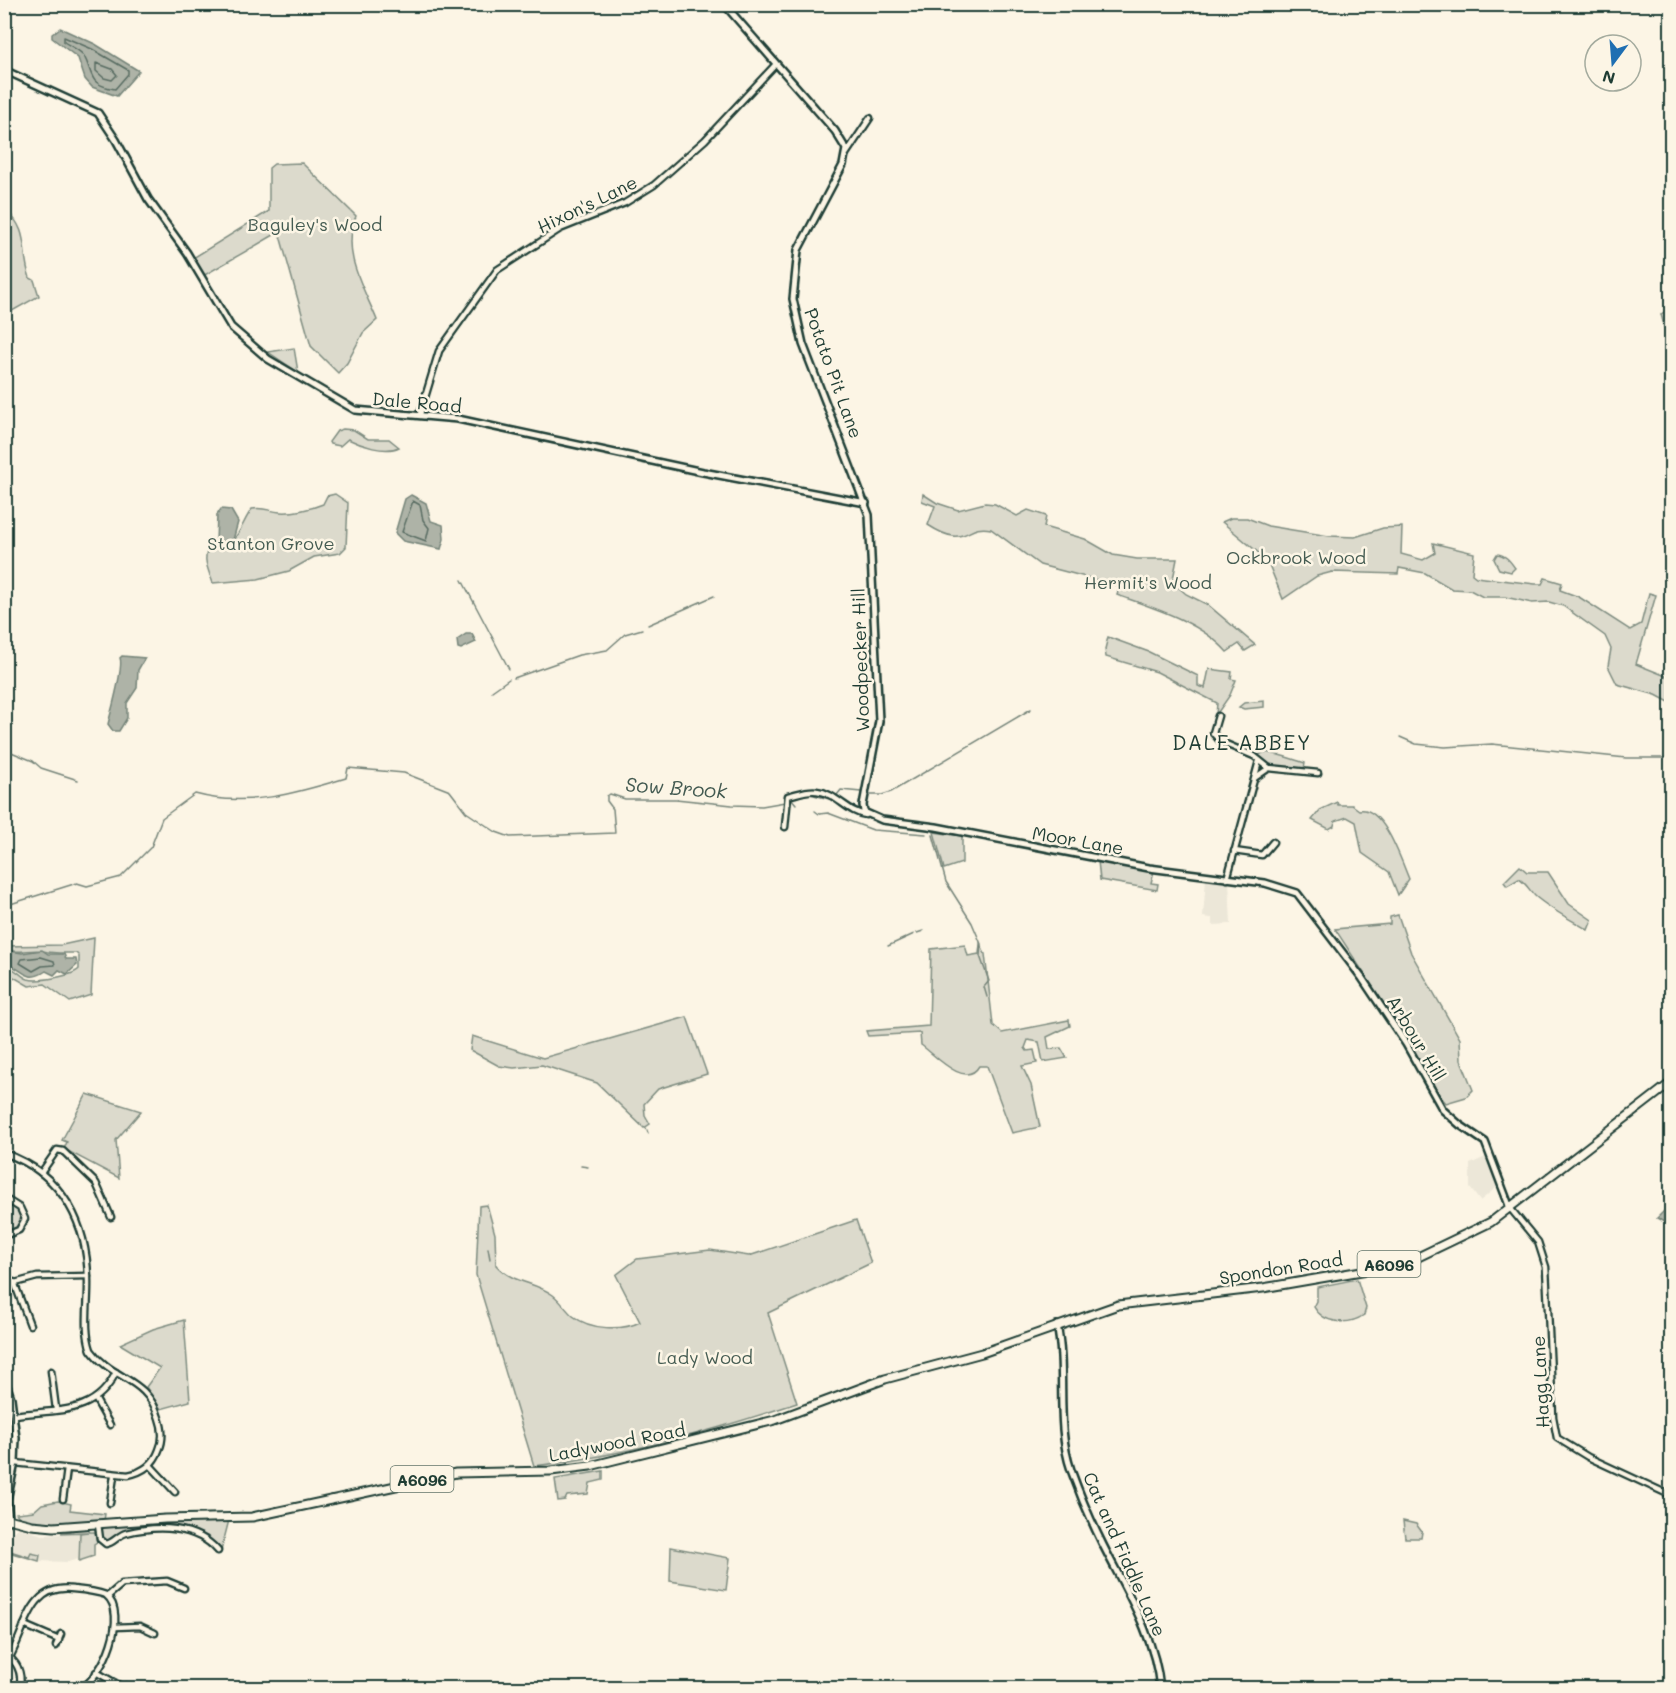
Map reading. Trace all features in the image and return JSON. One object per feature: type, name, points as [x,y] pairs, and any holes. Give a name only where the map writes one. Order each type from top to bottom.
[{"type":"main road","name":"Spondon Road","points":[[1057,1324],[1140,1300],[1263,1288],[1372,1269],[1416,1258],[1473,1232],[1510,1208],[1671,1082]]},
{"type":"main road","name":"Ladywood Road","points":[[6,1521],[47,1527],[252,1517],[456,1473],[551,1471],[590,1466],[775,1420],[885,1379],[982,1353],[1057,1324]]},
{"type":"street","points":[[724,4],[844,143],[846,154]]},
{"type":"street","name":"Hixon's Lane","points":[[420,414],[439,351],[497,270],[560,229],[613,208],[654,185],[705,140],[776,64]]},
{"type":"street","name":"Dale Road","points":[[4,70],[82,104],[103,118],[148,199],[187,253],[219,310],[249,345],[299,378],[355,410],[372,414],[420,414],[458,419],[513,433],[866,503]]},
{"type":"street","name":"Potato Pit Lane","points":[[866,503],[803,344],[793,305],[793,278],[798,250],[846,154],[870,118]]},
{"type":"street","points":[[844,143],[855,141]]},
{"type":"street","name":"Woodpecker Hill","points":[[866,503],[870,521],[879,721],[863,805],[866,814]]},
{"type":"street","points":[[1218,716],[1213,735],[1225,743],[1254,756],[1269,768],[1318,773]]},
{"type":"street","points":[[1227,879],[1259,761]]},
{"type":"street","points":[[1256,777],[1269,768]]},
{"type":"street","points":[[785,826],[788,796],[809,791],[829,794],[857,812],[866,814]]},
{"type":"street","name":"Moor Lane","points":[[866,814],[882,820],[929,826],[1017,844],[1286,888]]},
{"type":"street","points":[[1234,851],[1262,855],[1273,842]]},
{"type":"street","name":"Arbour Hill","points":[[1286,888],[1300,897],[1362,978],[1406,1044],[1424,1080],[1443,1110],[1485,1142],[1510,1208]]},
{"type":"street","points":[[41,1173],[60,1149],[90,1175],[106,1195],[111,1217]]},
{"type":"street","points":[[4,1153],[41,1173],[62,1194],[77,1219],[85,1242],[89,1346],[99,1361],[132,1380],[146,1393],[159,1415],[162,1432],[161,1444],[150,1465],[134,1474],[114,1476],[15,1462]]},
{"type":"street","points":[[4,1198],[20,1208],[25,1219],[19,1230],[4,1236]]},
{"type":"street","name":"Hagg Lane","points":[[1510,1208],[1539,1242],[1546,1267],[1553,1417],[1557,1438],[1588,1457],[1671,1496]]},
{"type":"street","points":[[4,1286],[37,1277],[88,1276]]},
{"type":"street","points":[[14,1282],[30,1324]]},
{"type":"street","name":"Cat and Fiddle Lane","points":[[1057,1324],[1063,1424],[1070,1468],[1095,1528],[1140,1618],[1152,1651],[1160,1689]]},
{"type":"street","points":[[51,1371],[56,1409]]},
{"type":"street","points":[[14,1415],[83,1406],[96,1400],[106,1390],[117,1372]]},
{"type":"street","points":[[4,1377],[14,1415],[16,1438],[15,1462],[6,1497],[6,1521]]},
{"type":"street","points":[[96,1400],[110,1425]]},
{"type":"street","points":[[4,1438],[16,1438]]},
{"type":"street","points":[[150,1465],[175,1491]]},
{"type":"street","points":[[63,1499],[67,1469]]},
{"type":"street","points":[[110,1503],[114,1476]]},
{"type":"street","points":[[98,1524],[100,1539],[106,1544],[128,1532],[176,1529],[198,1534],[218,1551]]},
{"type":"street","points":[[108,1596],[122,1584],[167,1581],[184,1588]]},
{"type":"street","points":[[20,1689],[20,1672],[7,1656],[37,1600],[51,1590],[72,1589],[99,1592],[108,1596],[113,1604],[115,1627],[112,1644],[88,1685],[81,1689]]},
{"type":"street","points":[[24,1625],[58,1640]]},
{"type":"street","points":[[115,1627],[140,1626],[155,1633]]},
{"type":"street","points":[[56,1646],[61,1634]]},
{"type":"street","points":[[96,1672],[124,1689],[126,1686]]},
{"type":"shaded area","points":[[1206,878],[1229,881],[1231,924],[1212,925],[1212,918],[1203,917]]},
{"type":"shaded area","points":[[1488,1156],[1498,1186],[1480,1201],[1470,1188],[1470,1164]]},
{"type":"shaded area","points":[[19,1528],[43,1535],[80,1533],[78,1559],[68,1562],[39,1561],[5,1551],[5,1536]]},
{"type":"green space","name":"Baguley's Wood","points":[[302,163],[356,216],[352,230],[352,256],[360,282],[377,320],[363,333],[347,363],[338,373],[311,346],[279,232],[203,276],[193,258],[269,211],[269,168],[274,164]]},
{"type":"green space","points":[[5,209],[13,217],[22,234],[27,268],[39,296],[5,315]]},
{"type":"green space","points":[[1671,308],[1671,353],[1661,314]]},
{"type":"green space","points":[[294,348],[298,372],[268,352]]},
{"type":"green space","points":[[354,430],[368,439],[389,439],[399,447],[380,449],[348,439],[340,446],[330,444],[329,442],[337,431]]},
{"type":"green space","name":"Stanton Grove","points":[[335,494],[348,503],[346,547],[340,553],[314,557],[289,571],[258,579],[213,583],[206,562],[209,547],[212,542],[227,544],[232,540],[252,509],[260,508],[276,512],[302,510],[323,504],[327,496]]},
{"type":"green space","name":"Hermit's Wood","points":[[923,494],[937,503],[958,510],[985,503],[995,504],[1017,516],[1028,510],[1046,516],[1044,527],[1085,539],[1113,555],[1137,559],[1177,559],[1173,579],[1175,584],[1186,594],[1208,605],[1255,645],[1245,651],[1239,644],[1227,652],[1216,641],[1191,624],[1117,595],[1120,586],[1040,565],[991,529],[982,528],[958,536],[941,532],[928,525],[935,506],[922,501]]},
{"type":"green space","name":"Ockbrook Wood","points":[[1231,518],[1247,518],[1268,526],[1329,536],[1355,537],[1383,528],[1402,527],[1401,554],[1423,560],[1435,553],[1433,543],[1474,553],[1472,574],[1476,577],[1535,584],[1542,584],[1545,578],[1562,583],[1560,590],[1579,597],[1630,630],[1641,624],[1649,593],[1656,595],[1636,664],[1671,678],[1671,703],[1656,695],[1617,684],[1608,666],[1611,649],[1605,636],[1563,606],[1549,602],[1532,603],[1505,597],[1483,597],[1470,590],[1452,589],[1425,573],[1399,568],[1398,574],[1332,572],[1317,576],[1283,599],[1267,560],[1222,522]]},
{"type":"green space","points":[[1497,554],[1505,557],[1515,568],[1511,572],[1499,569],[1494,559]]},
{"type":"green space","points":[[1108,637],[1149,652],[1198,676],[1198,686],[1205,688],[1209,669],[1232,672],[1231,679],[1236,680],[1230,695],[1216,715],[1217,703],[1157,672],[1106,657]]},
{"type":"green space","points":[[1264,701],[1264,707],[1244,709],[1239,707],[1244,703]]},
{"type":"green space","points":[[1265,752],[1305,763],[1304,769],[1271,766],[1258,755]]},
{"type":"green space","points":[[1337,802],[1338,805],[1352,805],[1359,810],[1368,811],[1376,816],[1383,825],[1409,879],[1398,895],[1389,872],[1362,853],[1356,822],[1347,817],[1335,821],[1334,826],[1329,829],[1312,820],[1320,810]]},
{"type":"green space","points":[[934,832],[962,836],[962,863],[944,869]]},
{"type":"green space","points":[[1098,861],[1154,871],[1151,883],[1158,884],[1157,890],[1100,880]]},
{"type":"green space","points":[[1520,866],[1527,872],[1548,872],[1569,904],[1592,920],[1588,930],[1541,901],[1519,879],[1507,886],[1504,882]]},
{"type":"green space","points":[[1398,915],[1411,953],[1460,1039],[1461,1060],[1473,1090],[1466,1097],[1446,1103],[1429,1083],[1407,1039],[1335,929],[1390,924],[1390,917]]},
{"type":"green space","points":[[94,938],[91,995],[70,1002],[45,984],[29,986],[5,972],[7,967],[33,980],[70,974],[79,969],[79,956],[76,953],[40,950],[10,951],[5,950],[5,946],[62,945]]},
{"type":"green space","points":[[980,944],[985,954],[993,1025],[1002,1033],[1069,1020],[1070,1026],[1047,1037],[1049,1049],[1061,1048],[1067,1058],[1043,1062],[1039,1042],[1028,1040],[1025,1048],[1027,1051],[1034,1050],[1037,1063],[1022,1066],[1031,1085],[1040,1127],[1012,1133],[987,1066],[979,1066],[973,1072],[966,1074],[958,1072],[949,1068],[921,1045],[920,1033],[868,1036],[866,1031],[929,1026],[931,949],[965,945],[968,956],[979,954]]},
{"type":"green space","points":[[687,1017],[707,1074],[658,1089],[644,1104],[645,1115],[650,1124],[644,1128],[597,1083],[542,1065],[514,1068],[499,1066],[470,1050],[472,1036],[543,1058]]},
{"type":"green space","points":[[87,1094],[141,1111],[116,1140],[119,1178],[64,1149],[67,1142],[62,1140]]},
{"type":"green space","points":[[4,1200],[21,1211],[23,1219],[18,1229],[4,1235]]},
{"type":"green space","name":"Lady Wood","points":[[487,1205],[495,1234],[496,1265],[509,1276],[546,1290],[580,1321],[606,1328],[624,1327],[640,1322],[616,1275],[637,1259],[710,1250],[749,1256],[856,1220],[871,1263],[768,1313],[797,1403],[733,1423],[634,1449],[534,1466],[476,1275],[479,1206]]},
{"type":"green space","points":[[1357,1279],[1366,1308],[1364,1315],[1345,1322],[1331,1320],[1318,1313],[1314,1307],[1317,1301],[1317,1287]]},
{"type":"green space","points":[[184,1320],[190,1401],[161,1409],[146,1387],[160,1368],[120,1344],[153,1329]]},
{"type":"green space","points":[[603,1471],[603,1480],[590,1483],[588,1494],[567,1496],[565,1500],[558,1501],[555,1479]]},
{"type":"green space","points":[[58,1501],[71,1504],[70,1510],[105,1514],[104,1521],[43,1524],[22,1519],[16,1513],[34,1511],[42,1504]]},
{"type":"green space","points":[[229,1520],[221,1551],[207,1536],[180,1528],[122,1532],[108,1542],[103,1541],[100,1533],[108,1526]]},
{"type":"green space","points":[[1403,1521],[1416,1524],[1422,1532],[1421,1538],[1405,1538]]},
{"type":"green space","points":[[90,1527],[89,1532],[95,1532],[97,1542],[94,1544],[94,1556],[79,1561],[80,1533],[88,1532],[61,1533]]},
{"type":"green space","points":[[7,1545],[7,1550],[29,1557],[31,1553],[40,1555],[39,1561],[5,1551]]},
{"type":"green space","points":[[671,1547],[730,1558],[726,1590],[670,1581]]},
{"type":"water","points":[[60,28],[95,44],[139,71],[117,96],[92,87],[85,79],[78,58],[52,38],[52,34]]},
{"type":"water","points":[[411,495],[426,503],[431,521],[443,525],[444,539],[441,549],[403,541],[395,533],[405,499]]},
{"type":"water","points":[[221,509],[231,510],[238,522],[233,540],[226,544],[216,542],[217,515]]},
{"type":"water","points":[[466,634],[472,634],[476,642],[461,649],[458,648],[457,640]]},
{"type":"water","points":[[122,656],[145,658],[138,670],[137,688],[127,703],[127,718],[119,731],[113,731],[108,724],[119,680]]},
{"type":"water","points":[[4,950],[22,953],[42,950],[48,954],[64,954],[66,959],[76,959],[77,965],[67,974],[59,970],[54,975],[46,971],[39,975],[29,976],[5,964]]},
{"type":"water","points":[[1671,1204],[1671,1226],[1657,1218]]},
{"type":"waterway","points":[[462,580],[509,669]]},
{"type":"waterway","points":[[648,625],[714,596]]},
{"type":"waterway","points":[[514,678],[579,655],[607,650],[625,634],[642,629]]},
{"type":"waterway","points":[[492,691],[509,679]]},
{"type":"waterway","name":"Sow Brook","points":[[868,795],[882,795],[891,792],[1031,709]]},
{"type":"waterway","points":[[1400,737],[1416,744],[1445,747],[1492,744],[1626,758],[1672,758]]},
{"type":"waterway","points":[[4,749],[33,761],[41,768],[78,780]]},
{"type":"waterway","name":"Sow Brook","points":[[4,906],[77,883],[87,886],[121,877],[151,847],[162,818],[195,794],[233,800],[271,797],[346,778],[348,768],[404,773],[450,791],[466,812],[496,832],[510,837],[615,833],[613,809],[607,801],[607,796],[610,794],[625,799],[676,799],[732,805],[762,806],[785,802]]},
{"type":"waterway","name":"Sow Brook","points":[[796,804],[791,798],[810,794],[833,800],[841,790],[861,792]]},
{"type":"waterway","points":[[815,811],[819,814],[828,813],[873,830],[926,834]]},
{"type":"waterway","points":[[933,835],[946,882],[972,923],[981,944],[980,956],[989,981],[984,987],[987,997]]},
{"type":"waterway","points":[[917,933],[923,931]]},
{"type":"waterway","points":[[888,946],[914,934]]},
{"type":"waterway","points":[[646,1128],[648,1133]]},
{"type":"waterway","points":[[581,1166],[588,1167]]},
{"type":"waterway","points":[[488,1248],[490,1259]]},
{"type":"district","name":"DALE ABBEY","points":[[1242,741]]}]
